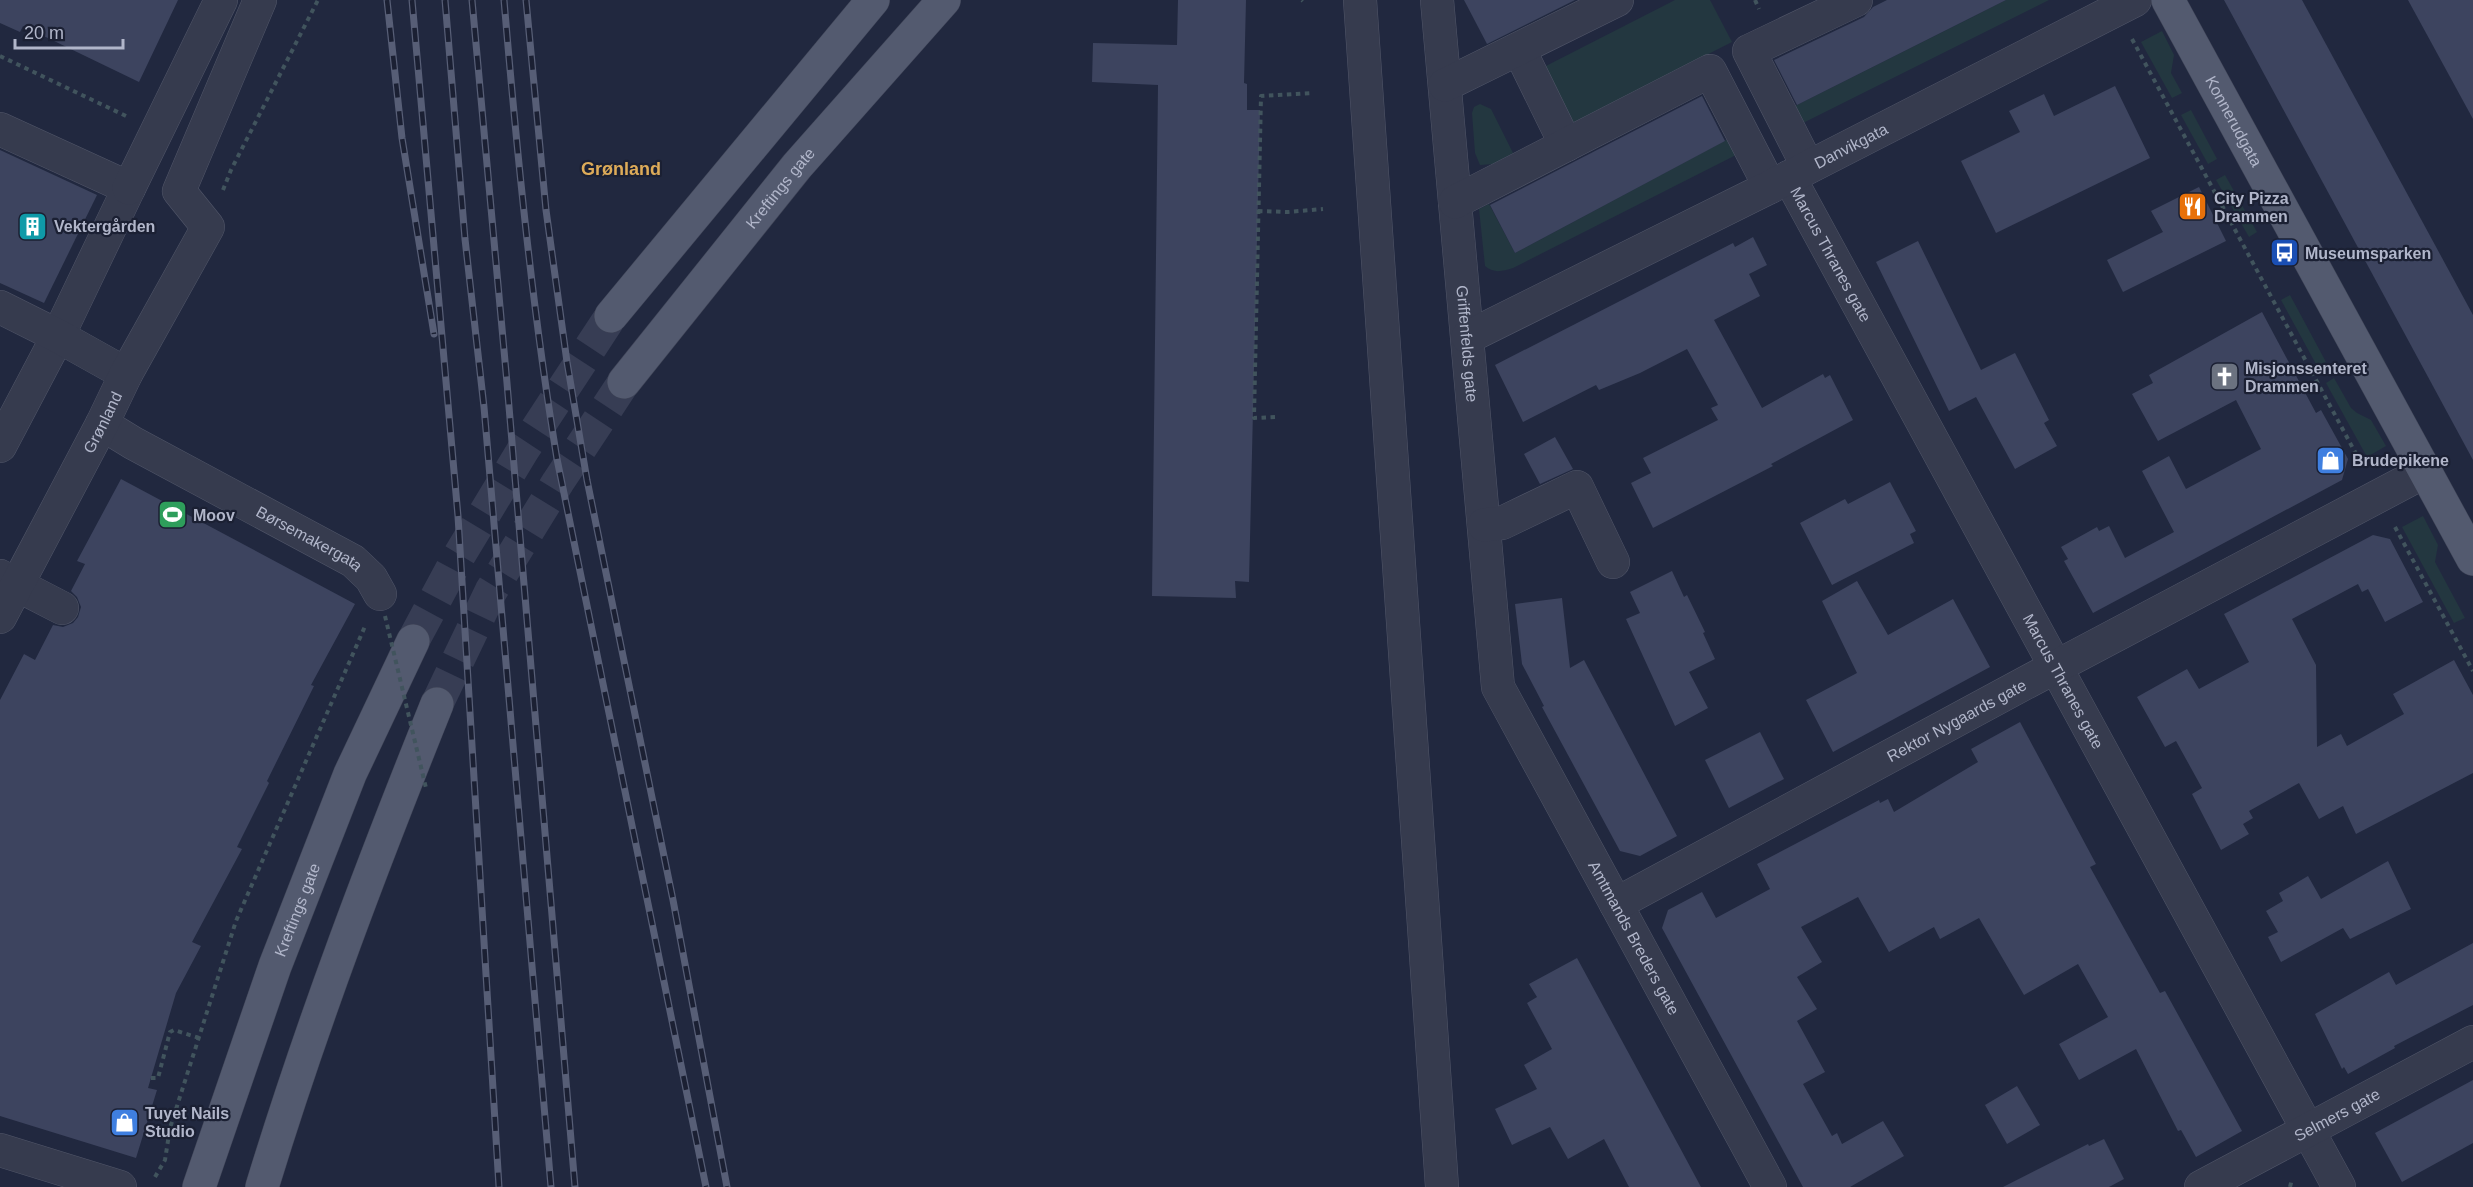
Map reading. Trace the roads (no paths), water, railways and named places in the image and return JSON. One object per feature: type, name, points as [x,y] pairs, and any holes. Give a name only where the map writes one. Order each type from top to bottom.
[{"type":"main road","points":[[611,316],[873,0]]},
{"type":"main road","name":"Kreftings gate","points":[[624,382],[797,166],[945,0]]},
{"type":"main road","name":"Konnerudgata","points":[[2174,2],[2473,559]]},
{"type":"main road","name":"Kreftings gate","points":[[199,1187],[275,966],[350,774],[413,640]]},
{"type":"main road","points":[[262,1187],[336,966],[385,832],[437,705]]},
{"type":"street","points":[[0,446],[58,336],[221,0]]},
{"type":"street","name":"Grønland","points":[[0,617],[9,580],[102,424],[126,374],[208,227],[179,191],[260,0]]},
{"type":"street","points":[[1360,0],[1442,1187]]},
{"type":"street","name":"Griffenfelds gate","points":[[1437,0],[1498,687]]},
{"type":"street","points":[[1445,85],[1617,0]]},
{"type":"street","points":[[1455,202],[1749,51],[1856,0]]},
{"type":"street","name":"Danvikgata","points":[[1468,337],[1789,177],[2127,4]]},
{"type":"street","points":[[1519,49],[1566,145]]},
{"type":"street","points":[[1749,51],[1789,177]]},
{"type":"street","points":[[1710,71],[1789,177]]},
{"type":"street","points":[[0,129],[129,188]]},
{"type":"street","name":"Marcus Thranes gate","points":[[1789,177],[2338,1187]]},
{"type":"street","points":[[0,307],[126,374]]},
{"type":"street","name":"Børsemakergata","points":[[102,424],[133,443],[353,561],[371,578],[383,605]]},
{"type":"street","name":"Rektor Nygaards gate","points":[[1616,904],[2056,666],[2424,471]]},
{"type":"street","points":[[1484,525],[1502,523],[1577,487],[1613,562]]},
{"type":"street","points":[[9,580],[62,608]]},
{"type":"street","name":"Amtmands Breders gate","points":[[1498,687],[1770,1187]]},
{"type":"street","name":"Selmers gate","points":[[2201,1187],[2473,1042]]},
{"type":"street","points":[[0,1150],[120,1187]]},
{"type":"tunnel","points":[[413,641],[457,559],[523,450],[611,316]]},
{"type":"tunnel","points":[[437,704],[491,591],[558,482],[624,382]]},
{"type":"railway","points":[[387,0],[402,138],[434,334]]},
{"type":"railway","points":[[412,0],[458,516],[499,1187]]},
{"type":"railway","points":[[445,0],[465,239],[484,407],[551,1187]]},
{"type":"railway","points":[[472,0],[575,1187]]},
{"type":"railway","points":[[504,0],[526,230],[557,459],[706,1187]]},
{"type":"railway","points":[[526,0],[546,210],[567,362],[587,480],[673,900],[727,1187]]},
{"type":"place","name":"City Pizza Drammen","points":[[2193,207]]},
{"type":"place","name":"Vektergården","points":[[33,226]]},
{"type":"place","name":"Museumsparken","points":[[2284,253]]},
{"type":"place","name":"Misjonssenteret Drammen","points":[[2224,377]]},
{"type":"place","name":"Brudepikene","points":[[2331,460]]},
{"type":"place","name":"Moov","points":[[172,515]]},
{"type":"place","name":"Tuyet Nails Studio","points":[[124,1122]]},
{"type":"district","name":"Grønland","points":[[621,169]]}]
